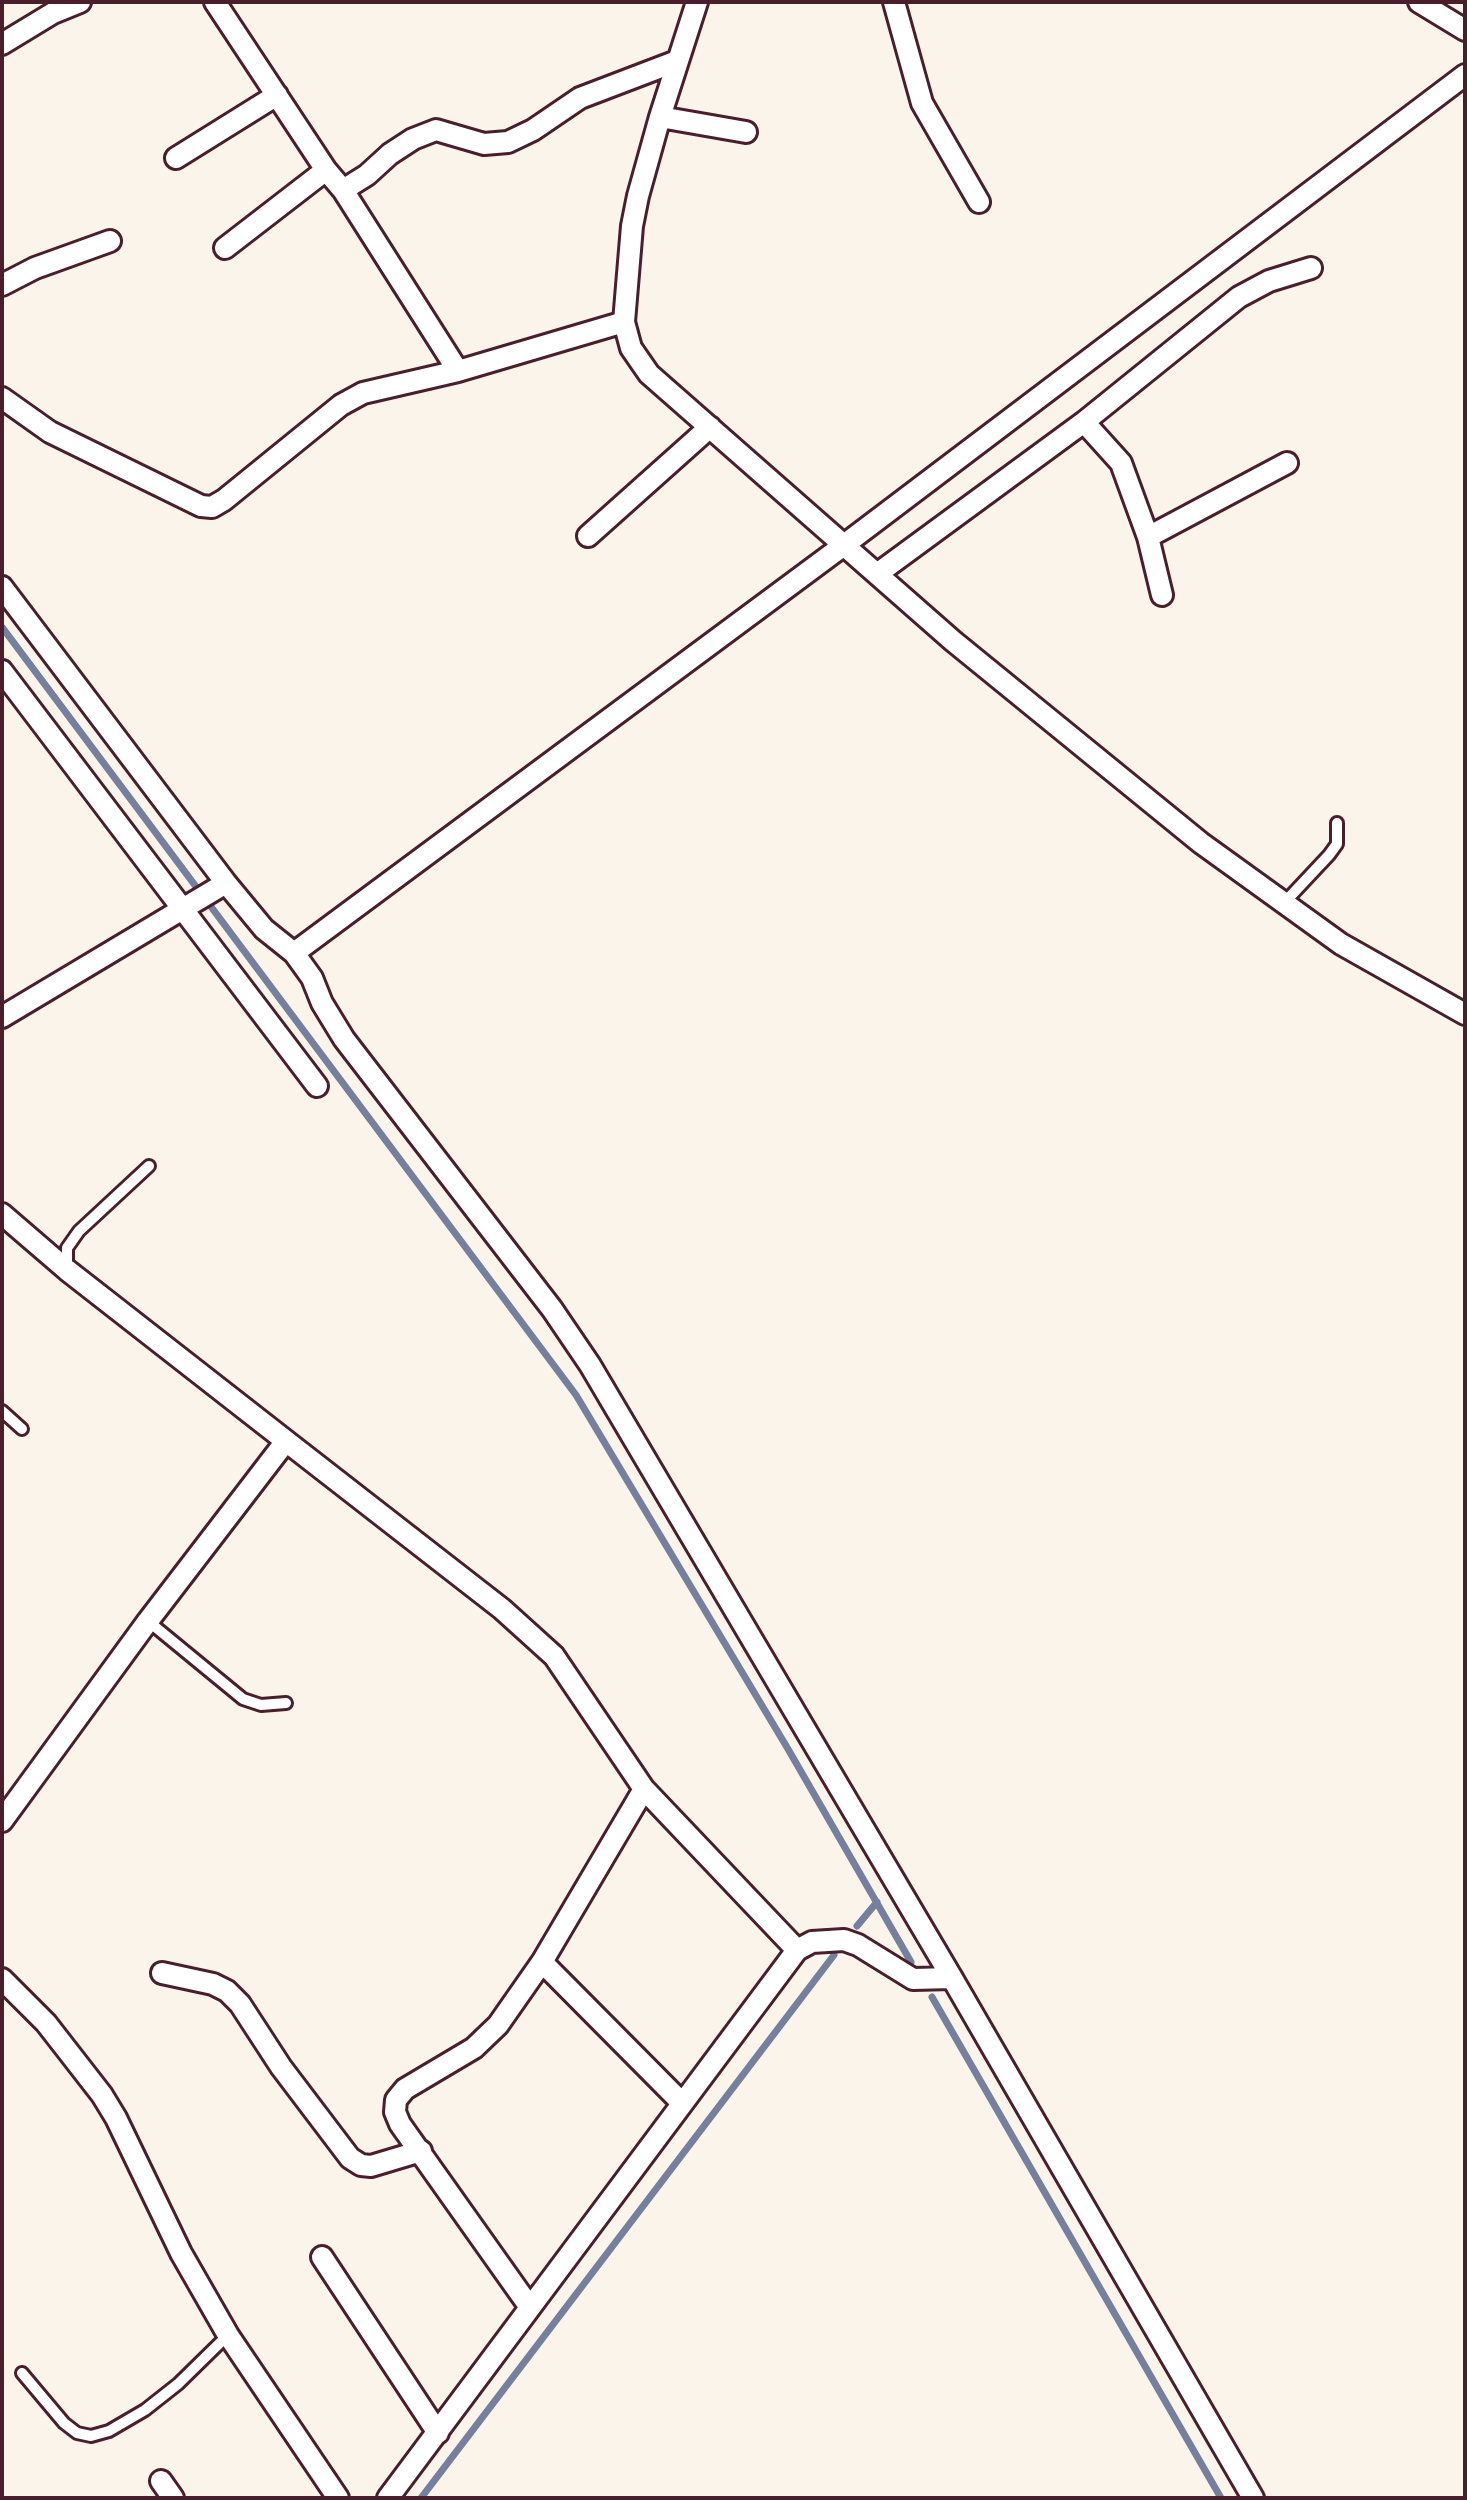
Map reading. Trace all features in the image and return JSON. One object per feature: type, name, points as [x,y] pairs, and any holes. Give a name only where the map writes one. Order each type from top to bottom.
[{"type":"street","points":[[2,44],[53,13],[80,2]]},
{"type":"street","points":[[215,2],[326,170],[343,190],[458,371]]},
{"type":"street","points":[[697,2],[660,117],[632,226],[624,322],[631,348],[642,365],[953,641],[1201,843],[1341,944],[1465,1014]]},
{"type":"street","points":[[894,2],[922,103],[979,202]]},
{"type":"street","points":[[1419,2],[1465,30]]},
{"type":"street","points":[[343,190],[367,175],[390,154],[436,130],[484,144],[508,142],[533,130],[580,98],[677,61]]},
{"type":"street","points":[[294,953],[847,548],[1465,75]]},
{"type":"street","points":[[176,158],[277,95]]},
{"type":"street","points":[[660,117],[746,132]]},
{"type":"street","points":[[225,248],[326,170]]},
{"type":"street","points":[[2,285],[35,268],[110,241]]},
{"type":"street","points":[[875,572],[1084,422],[1239,297],[1269,281],[1311,268]]},
{"type":"street","points":[[2,398],[50,432],[201,506],[212,507],[341,405],[363,393],[458,371],[624,322]]},
{"type":"street","points":[[1084,422],[1121,463],[1148,537],[1162,595]]},
{"type":"street","points":[[588,536],[710,427]]},
{"type":"street","points":[[1148,537],[1287,463]]},
{"type":"street","points":[[2,587],[226,883],[264,929],[294,953],[312,978],[322,1003],[344,1039],[552,1309],[590,1365],[952,1978],[1253,2498]]},
{"type":"street","points":[[2,671],[317,1086]]},
{"type":"street","points":[[2,1017],[226,883]]},
{"type":"street","points":[[2,1214],[67,1270],[502,1609],[554,1656],[644,1789],[797,1950]]},
{"type":"street","points":[[2,1821],[148,1621],[286,1441]]},
{"type":"street","points":[[529,2306],[395,2112],[396,2100],[405,2089],[474,2048],[488,2035],[542,1962],[644,1789]]},
{"type":"street","points":[[388,2498],[797,1950],[812,1942],[844,1940],[858,1945],[913,1979],[952,1978]]},
{"type":"street","points":[[542,1962],[682,2103]]},
{"type":"street","points":[[162,1973],[213,1984],[227,1991],[240,2004],[281,2067],[350,2158],[361,2165],[371,2166],[421,2151]]},
{"type":"street","points":[[2,1979],[46,2023],[102,2095],[181,2253],[228,2335],[338,2498]]},
{"type":"street","points":[[322,2257],[438,2433]]},
{"type":"lane","points":[[1284,903],[1337,844],[1337,823]]},
{"type":"lane","points":[[67,1270],[67,1248],[79,1231],[149,1166]]},
{"type":"lane","points":[[2,1411],[22,1429]]},
{"type":"lane","points":[[148,1621],[243,1699],[261,1705],[286,1703]]},
{"type":"lane","points":[[22,2373],[64,2423],[77,2433],[91,2436],[109,2431],[145,2410],[178,2384],[228,2335]]},
{"type":"waterway","points":[[2,627],[576,1395],[788,1749],[911,1962]]},
{"type":"waterway","points":[[857,1926],[877,1902]]},
{"type":"waterway","points":[[421,2498],[834,1955]]},
{"type":"waterway","points":[[932,1997],[1221,2498]]}]
